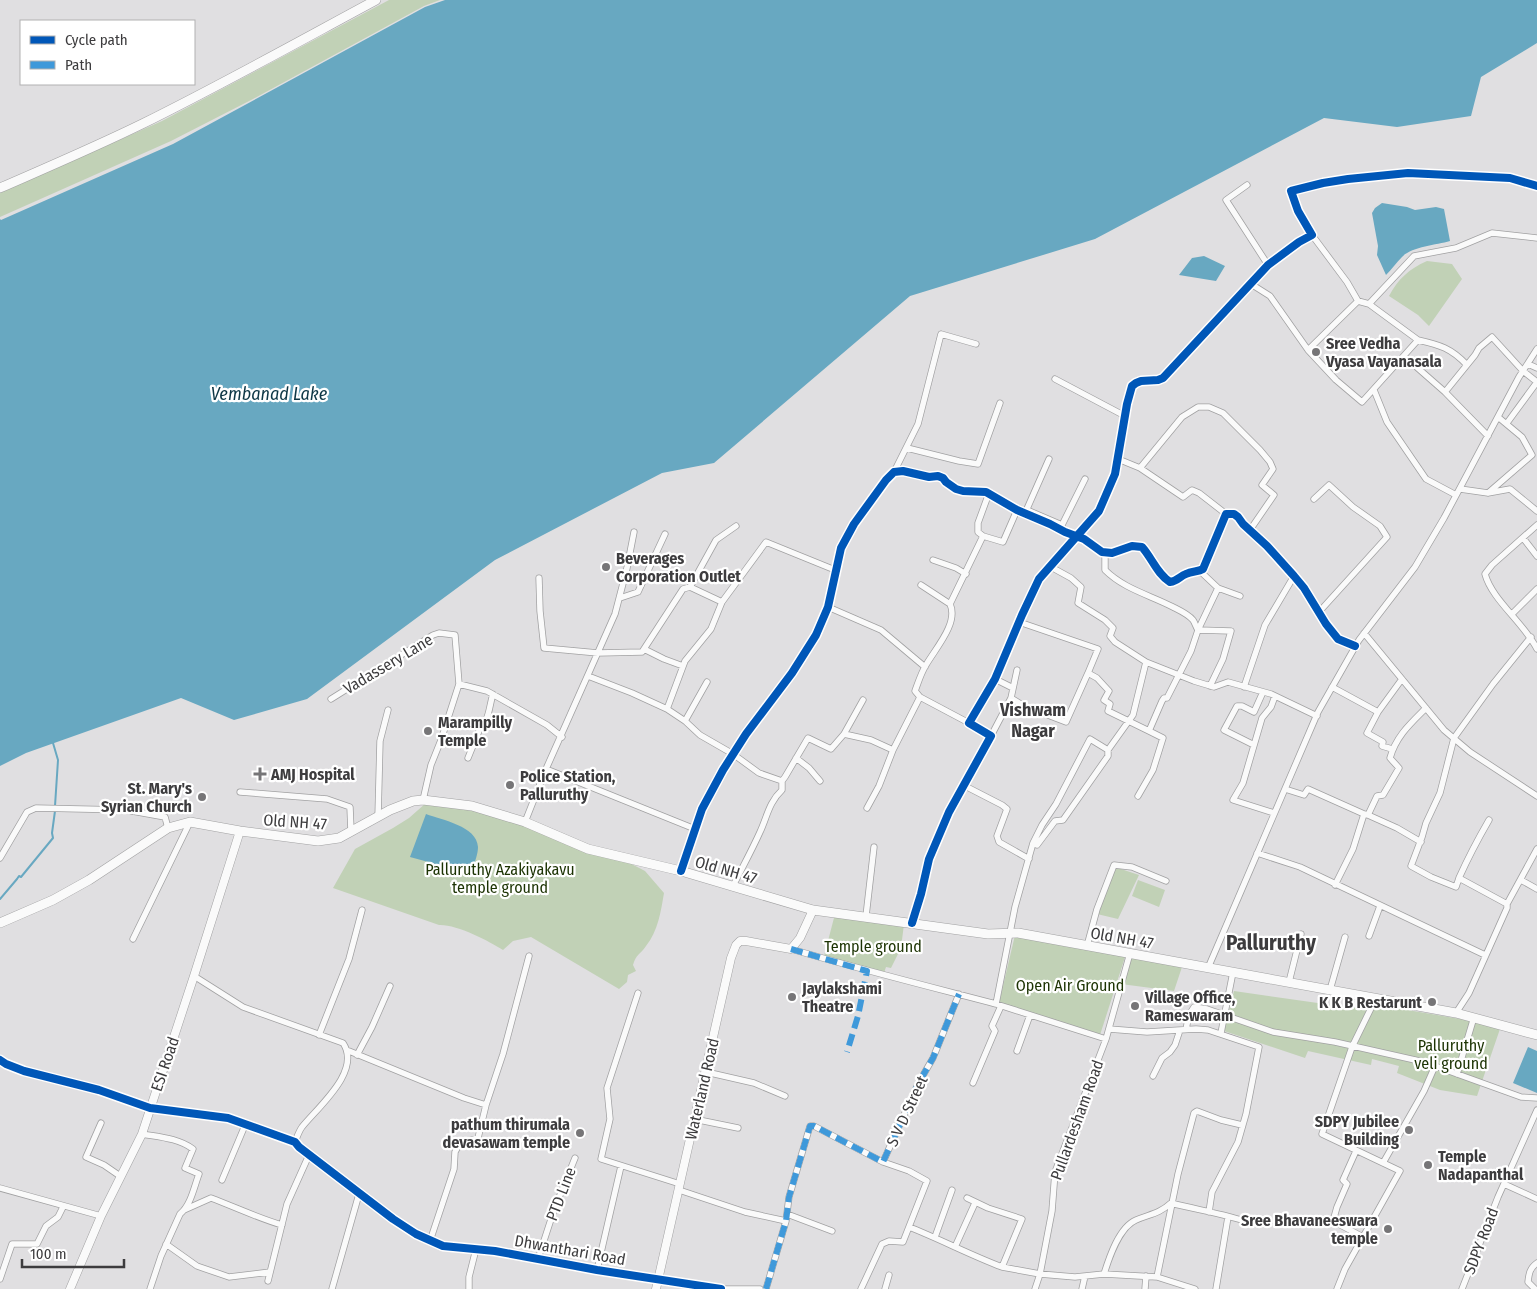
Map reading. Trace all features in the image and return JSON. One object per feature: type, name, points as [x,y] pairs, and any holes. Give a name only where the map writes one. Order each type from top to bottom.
[{"type":"main road","points":[[0,188],[140,125],[376,0]]},
{"type":"main road","name":"Old NH 47","points":[[0,923],[53,900],[89,880],[168,828],[190,822],[240,831],[318,841],[339,838],[378,816],[412,801],[423,800],[472,806],[525,822],[588,849],[681,871],[813,910],[988,934],[1018,933],[1456,1013],[1537,1035]]},
{"type":"main road","name":"ESI Road","points":[[70,1289],[101,1216],[142,1134],[240,831]]},
{"type":"main road","points":[[791,949],[800,938],[813,910]]},
{"type":"main road","name":"Waterland Road","points":[[656,1289],[731,958],[736,945],[740,941],[746,940],[791,949]]},
{"type":"street","points":[[1467,365],[1456,353],[1418,340],[1369,304],[1358,301],[1347,282],[1312,235],[1298,211],[1291,191],[1348,178],[1408,173],[1510,178],[1537,186]]},
{"type":"street","points":[[1247,186],[1226,200],[1268,265]]},
{"type":"street","points":[[1369,304],[1414,256],[1456,248],[1492,233],[1537,238]]},
{"type":"street","points":[[969,723],[995,679],[1019,622],[1040,579],[1099,511],[1115,474],[1130,391],[1141,380],[1158,380],[1163,378],[1268,265],[1299,242],[1312,235]]},
{"type":"street","points":[[1251,284],[1270,296],[1308,350],[1336,380],[1362,402],[1418,340]]},
{"type":"street","points":[[1308,350],[1358,301]]},
{"type":"street","points":[[681,871],[702,809],[733,754],[792,674],[816,635],[828,607],[841,548],[854,524],[894,472],[907,448],[918,424],[941,334],[976,344]]},
{"type":"street","points":[[1445,392],[1479,348],[1492,337],[1523,371],[1537,382],[1507,423]]},
{"type":"street","points":[[1208,968],[1274,813],[1332,687],[1364,633],[1415,567],[1537,349]]},
{"type":"street","points":[[1404,356],[1445,392],[1488,436]]},
{"type":"street","points":[[1528,364],[1537,368]]},
{"type":"street","points":[[1055,379],[1125,416]]},
{"type":"street","points":[[1374,390],[1386,422],[1426,479],[1456,495]]},
{"type":"street","points":[[907,448],[978,464],[1000,403]]},
{"type":"street","points":[[1140,468],[1182,416],[1188,412],[1198,407],[1209,407],[1223,413],[1260,450],[1273,469],[1262,485],[1274,495],[1250,530]]},
{"type":"street","points":[[1488,493],[1532,455],[1522,437],[1498,417]]},
{"type":"street","points":[[1026,511],[1049,459]]},
{"type":"street","points":[[1118,459],[1140,468],[1183,497],[1192,490],[1199,493],[1226,514],[1234,514],[1238,517],[1304,588],[1326,624],[1338,639],[1356,646]]},
{"type":"street","points":[[894,472],[929,477],[938,476],[956,489],[989,493],[1017,510],[1026,511],[1062,525],[1085,479]]},
{"type":"street","points":[[1314,500],[1329,485],[1353,507],[1380,526],[1387,538],[1319,612]]},
{"type":"street","points":[[1460,488],[1488,493],[1510,490],[1537,511]]},
{"type":"street","points":[[989,493],[978,523],[978,532],[983,536],[1003,542],[1017,510]]},
{"type":"street","points":[[1026,511],[1076,537],[1084,539],[1091,546],[1105,553],[1117,552],[1132,546],[1142,547],[1161,574],[1170,582],[1175,582],[1186,573],[1201,572],[1218,588],[1240,596]]},
{"type":"street","points":[[1201,572],[1211,554],[1226,514]]},
{"type":"street","points":[[1537,525],[1492,565],[1485,574],[1494,591],[1531,637],[1537,649]]},
{"type":"street","points":[[690,587],[716,540],[736,526]]},
{"type":"street","points":[[525,822],[546,769],[562,738],[615,614],[634,532]]},
{"type":"street","points":[[620,598],[638,592],[665,534]]},
{"type":"street","points":[[983,536],[950,604],[952,612],[951,623],[925,667],[915,692],[920,697],[991,736]]},
{"type":"street","points":[[1523,538],[1537,556]]},
{"type":"street","points":[[668,709],[685,661],[711,629],[722,602],[766,542],[835,570]]},
{"type":"street","points":[[1105,553],[1105,570],[1113,578],[1127,587],[1179,610],[1192,619],[1198,630]]},
{"type":"street","points":[[933,560],[956,568],[966,574]]},
{"type":"street","points":[[1051,567],[1072,578],[1081,587],[1078,603],[1105,620],[1113,628],[1110,636],[1115,642],[1146,662],[1210,686],[1214,687],[1228,682],[1263,692],[1317,716]]},
{"type":"street","points":[[1244,687],[1265,625],[1294,576]]},
{"type":"street","points":[[539,578],[544,648],[598,653],[642,652],[682,589],[690,587],[722,602]]},
{"type":"street","points":[[921,585],[950,604]]},
{"type":"street","points":[[1149,732],[1162,701],[1164,698],[1167,698],[1190,651],[1218,588]]},
{"type":"street","points":[[1512,614],[1537,589]]},
{"type":"street","points":[[828,607],[881,630],[925,667]]},
{"type":"street","points":[[1012,698],[1024,706],[1066,722],[1098,649],[1019,622]]},
{"type":"street","points":[[1198,630],[1231,631],[1223,659],[1210,686]]},
{"type":"street","name":"Vadassery Lane","points":[[331,699],[439,633],[455,635],[459,684]]},
{"type":"street","points":[[1364,633],[1444,730],[1470,752],[1537,796]]},
{"type":"street","points":[[1489,820],[1468,858],[1456,886],[1431,877],[1411,866],[1421,842],[1426,823],[1440,793],[1454,738],[1493,684],[1531,637]]},
{"type":"street","points":[[644,649],[683,666]]},
{"type":"street","points":[[1033,843],[1037,845],[1055,821],[1063,820],[1108,756],[1108,750],[1133,715],[1146,662]]},
{"type":"street","points":[[912,923],[930,859],[950,812],[1012,698],[1017,670]]},
{"type":"street","points":[[1088,673],[1097,678],[1109,691],[1104,700],[1110,704],[1108,711],[1162,738],[1153,770],[1138,796]]},
{"type":"street","points":[[588,676],[668,709],[700,735],[759,772],[782,781]]},
{"type":"street","points":[[995,679],[1013,688]]},
{"type":"street","points":[[1392,749],[1382,746],[1383,742],[1367,733],[1378,712],[1402,679]]},
{"type":"street","points":[[685,721],[707,682]]},
{"type":"street","points":[[423,800],[431,765],[459,684],[493,694],[547,725],[562,738]]},
{"type":"street","points":[[1332,687],[1378,712]]},
{"type":"street","points":[[1254,745],[1224,730],[1237,706],[1242,706],[1254,712],[1263,692]]},
{"type":"street","points":[[468,758],[483,721],[486,720],[493,694]]},
{"type":"street","points":[[1274,813],[1233,800],[1243,782],[1262,718],[1271,707],[1275,696]]},
{"type":"street","points":[[867,808],[879,786],[893,750],[920,697]]},
{"type":"street","points":[[733,886],[761,831],[770,805],[782,790],[782,781],[808,738],[831,749],[844,734],[863,700]]},
{"type":"street","points":[[1336,885],[1366,814],[1377,796],[1383,795],[1399,768],[1390,758],[1392,749],[1402,733],[1426,708]]},
{"type":"street","points":[[378,816],[380,740],[388,710]]},
{"type":"street","points":[[844,734],[871,740],[893,750]]},
{"type":"street","points":[[973,1083],[995,1031],[992,1026],[998,1005],[1015,907],[1033,843],[1090,739],[1108,750]]},
{"type":"street","points":[[796,758],[809,768],[820,781]]},
{"type":"street","points":[[546,769],[695,829]]},
{"type":"street","points":[[964,786],[1007,809],[997,836],[998,842],[1029,859]]},
{"type":"street","points":[[1285,789],[1304,795],[1308,789],[1398,828],[1421,842]]},
{"type":"street","points":[[240,792],[327,799],[350,807],[351,831]]},
{"type":"street","points":[[0,858],[27,812],[36,808],[126,810],[165,818],[168,828]]},
{"type":"street","points":[[133,939],[190,822]]},
{"type":"street","points":[[866,916],[874,847]]},
{"type":"street","points":[[1456,1013],[1469,993],[1507,908],[1507,904],[1537,849]]},
{"type":"street","points":[[1258,852],[1300,867],[1485,955]]},
{"type":"street","points":[[1087,946],[1097,909],[1114,865],[1132,867],[1166,881]]},
{"type":"street","points":[[1459,878],[1507,904]]},
{"type":"street","points":[[1521,880],[1537,889]]},
{"type":"street","points":[[1369,936],[1380,906]]},
{"type":"street","points":[[319,1035],[349,959],[362,910]]},
{"type":"street","points":[[1289,982],[1301,934]]},
{"type":"street","points":[[1330,990],[1345,937]]},
{"type":"street","points":[[791,949],[867,971],[933,986],[1106,1039]]},
{"type":"street","name":"Pullardesham Road","points":[[1035,1289],[1040,1274],[1052,1211],[1055,1172],[1106,1039],[1130,953]]},
{"type":"street","points":[[430,1241],[454,1169],[455,1152],[460,1143],[478,1138],[529,956]]},
{"type":"street","points":[[1221,1033],[1233,972]]},
{"type":"street","points":[[194,976],[243,1007],[343,1043],[349,1051],[357,1055],[464,1098],[486,1104]]},
{"type":"street","points":[[357,1055],[390,986]]},
{"type":"street","points":[[638,993],[608,1088],[610,1118],[601,1159],[745,1212],[786,1217],[832,1231]]},
{"type":"street","name":"S V D Street","points":[[766,1289],[786,1217],[789,1196],[810,1126],[814,1126],[883,1162],[918,1084],[933,1058],[959,994]]},
{"type":"street","points":[[1338,1289],[1345,1269],[1400,1171],[1322,1134],[1352,1047],[1376,998]]},
{"type":"street","points":[[1153,1076],[1162,1058],[1175,1045],[1194,1007],[1273,1032],[1335,1042],[1424,1062],[1521,1097],[1537,1098]]},
{"type":"street","points":[[1017,1051],[1030,1015]]},
{"type":"street","points":[[1457,1074],[1474,1018]]},
{"type":"street","points":[[1109,1030],[1147,1032],[1208,1030],[1259,1047],[1246,1114],[1238,1142],[1212,1192],[1209,1212]]},
{"type":"street","points":[[295,1142],[300,1129],[337,1087],[348,1067],[349,1051]]},
{"type":"street","points":[[0,1060],[24,1071],[99,1090],[150,1108],[210,1115],[246,1123],[295,1142],[308,1155],[401,1224],[430,1241],[443,1246],[476,1250],[469,1277],[469,1289]]},
{"type":"street","points":[[1383,1163],[1424,1091],[1435,1066]]},
{"type":"street","points":[[706,1072],[754,1083],[784,1096]]},
{"type":"street","name":"SDPY Road","points":[[1462,1289],[1504,1184],[1535,1121],[1537,1110]]},
{"type":"street","points":[[1157,1277],[1171,1204],[1194,1113],[1197,1111],[1242,1125]]},
{"type":"street","points":[[694,1119],[738,1128]]},
{"type":"street","points":[[101,1123],[86,1157],[104,1165],[120,1176]]},
{"type":"street","points":[[222,1180],[246,1123]]},
{"type":"street","points":[[142,1134],[176,1140],[193,1149],[185,1168],[199,1174],[184,1210],[180,1214],[166,1244],[150,1289]]},
{"type":"street","points":[[1356,1150],[1343,1180],[1347,1184],[1333,1221],[1363,1237]]},
{"type":"street","points":[[268,1281],[287,1204],[308,1155]]},
{"type":"street","name":"PTD Line","points":[[538,1259],[574,1158]]},
{"type":"street","points":[[861,1289],[882,1244],[889,1241],[903,1242],[927,1181],[909,1171],[883,1162]]},
{"type":"street","points":[[598,1270],[621,1166]]},
{"type":"street","points":[[1504,1184],[1537,1199]]},
{"type":"street","points":[[0,1188],[101,1216]]},
{"type":"street","points":[[935,1237],[952,1190]]},
{"type":"street","points":[[332,1289],[359,1194]]},
{"type":"street","points":[[184,1210],[212,1198],[258,1218],[282,1225]]},
{"type":"street","points":[[967,1198],[975,1203],[1022,1219],[1002,1267]]},
{"type":"street","points":[[955,1247],[975,1203]]},
{"type":"street","points":[[1104,1274],[1123,1229],[1133,1221],[1162,1211],[1171,1204],[1251,1223]]},
{"type":"street","points":[[0,1279],[12,1244],[37,1244],[46,1226],[58,1217],[63,1206]]},
{"type":"street","points":[[1216,1289],[1228,1216]]},
{"type":"street","points":[[908,1228],[935,1237],[1002,1267],[1040,1274],[1075,1277],[1104,1274],[1157,1277],[1194,1289]]},
{"type":"street","points":[[166,1244],[197,1266],[229,1277],[270,1272]]},
{"type":"street","name":"Dhwanthari Road","points":[[476,1250],[495,1251],[658,1279]]},
{"type":"street","points":[[1535,1289],[1528,1282],[1532,1266],[1537,1263]]},
{"type":"street","points":[[885,1289],[889,1275]]},
{"type":"street","points":[[1082,1289],[1085,1276]]},
{"type":"street","points":[[1145,1289],[1146,1276]]},
{"type":"street","points":[[658,1279],[721,1289],[760,1289]]},
{"type":"green space","points":[[389,0],[440,0],[424,6],[253,99],[171,141],[0,217],[0,193],[162,121]]},
{"type":"green space","points":[[1427,261],[1452,264],[1462,279],[1429,326],[1418,315],[1389,296],[1396,284],[1405,275]]},
{"type":"green space","name":"Palluruthy Azakiyakavu temple ground","points":[[426,803],[479,810],[618,857],[645,871],[664,893],[656,927],[650,940],[635,959],[633,965],[636,971],[628,975],[627,982],[619,989],[531,937],[513,941],[503,950],[463,930],[439,925],[333,888],[355,849],[409,818]]},
{"type":"green space","points":[[1115,867],[1139,875],[1118,919],[1097,914]]},
{"type":"green space","points":[[1138,880],[1165,890],[1159,907],[1132,896]]},
{"type":"green space","name":"Temple ground","points":[[835,914],[904,924],[901,948],[891,968],[886,967],[884,973],[823,960]]},
{"type":"green space","name":"Open Air Ground","points":[[1015,935],[1126,954],[1100,1035],[999,1003]]},
{"type":"green space","points":[[1130,954],[1183,964],[1174,991],[1121,984]]},
{"type":"green space","name":"Palluruthy veli ground","points":[[1234,991],[1346,1007],[1402,1009],[1501,1026],[1477,1096],[1440,1090],[1397,1073],[1399,1066],[1372,1059],[1371,1065],[1308,1051],[1305,1058],[1224,1031]]},
{"type":"water","name":"Vembanad Lake","points":[[445,0],[1537,0],[1537,43],[1481,77],[1471,116],[1397,127],[1324,118],[1095,239],[910,296],[714,463],[662,473],[495,560],[307,699],[234,720],[181,698],[26,753],[0,766],[0,219],[173,144],[425,7]]},
{"type":"water","points":[[1382,203],[1415,210],[1436,207],[1444,209],[1450,241],[1411,251],[1400,259],[1386,275],[1377,255],[1378,246],[1372,213]]},
{"type":"water","points":[[1204,256],[1225,266],[1216,281],[1179,275],[1192,258]]},
{"type":"water","points":[[426,814],[458,825],[472,834],[478,847],[473,867],[465,872],[410,857]]},
{"type":"water","points":[[1528,1047],[1537,1051],[1537,1093],[1513,1083]]},
{"type":"waterway","points":[[53,743],[58,760],[55,806]]},
{"type":"waterway","points":[[0,899],[53,838],[55,811]]},
{"type":"marked path","points":[[791,949],[867,971],[858,1016],[847,1052]]},
{"type":"marked path","points":[[766,1289],[786,1221],[789,1197],[810,1126],[814,1126],[883,1162],[918,1084],[933,1058],[959,994]]},
{"type":"cycle path","points":[[912,923],[929,859],[949,812],[991,736],[969,723],[995,679],[1039,579],[1099,511],[1115,474],[1132,386],[1141,381],[1163,378],[1268,265],[1299,242],[1312,235],[1298,211],[1291,191],[1348,179],[1408,173],[1510,178],[1537,186]]},
{"type":"cycle path","points":[[681,871],[702,809],[723,770],[746,734],[792,673],[816,635],[828,607],[841,548],[854,524],[894,472],[903,471],[929,477],[938,476],[956,489],[986,492],[1017,510],[1084,539],[1102,552],[1112,553],[1132,546],[1142,547],[1165,579],[1170,582],[1188,573],[1203,569],[1226,514],[1234,514],[1267,546],[1304,588],[1326,624],[1338,639],[1355,646]]},
{"type":"cycle path","points":[[0,1060],[24,1071],[99,1090],[150,1108],[228,1118],[295,1142],[393,1219],[416,1234],[443,1246],[495,1251],[597,1270],[721,1289]]},
{"type":"place","name":"Sree Vedha Vyasa Vayanasala","points":[[1316,352]]},
{"type":"place","name":"Beverages Corporation Outlet","points":[[606,567]]},
{"type":"place","name":"Marampilly Temple","points":[[428,731]]},
{"type":"place","name":"AMJ Hospital","points":[[260,774]]},
{"type":"place","name":"Police Station, Palluruthy","points":[[510,785]]},
{"type":"place","name":"St. Mary's Syrian Church","points":[[202,797]]},
{"type":"place","name":"Jaylakshami Theatre","points":[[792,997]]},
{"type":"place","name":"K K B Restarunt","points":[[1432,1002]]},
{"type":"place","name":"Village Office, Rameswaram","points":[[1135,1006]]},
{"type":"place","name":"SDPY Jubilee Building","points":[[1409,1130]]},
{"type":"place","name":"pathum thirumala devasawam temple","points":[[580,1133]]},
{"type":"place","name":"Temple Nadapanthal","points":[[1428,1165]]},
{"type":"place","name":"Sree Bhavaneeswara temple","points":[[1388,1229]]},
{"type":"district","name":"Vishwam Nagar","points":[[1033,720]]},
{"type":"district","name":"Palluruthy","points":[[1271,943]]}]
